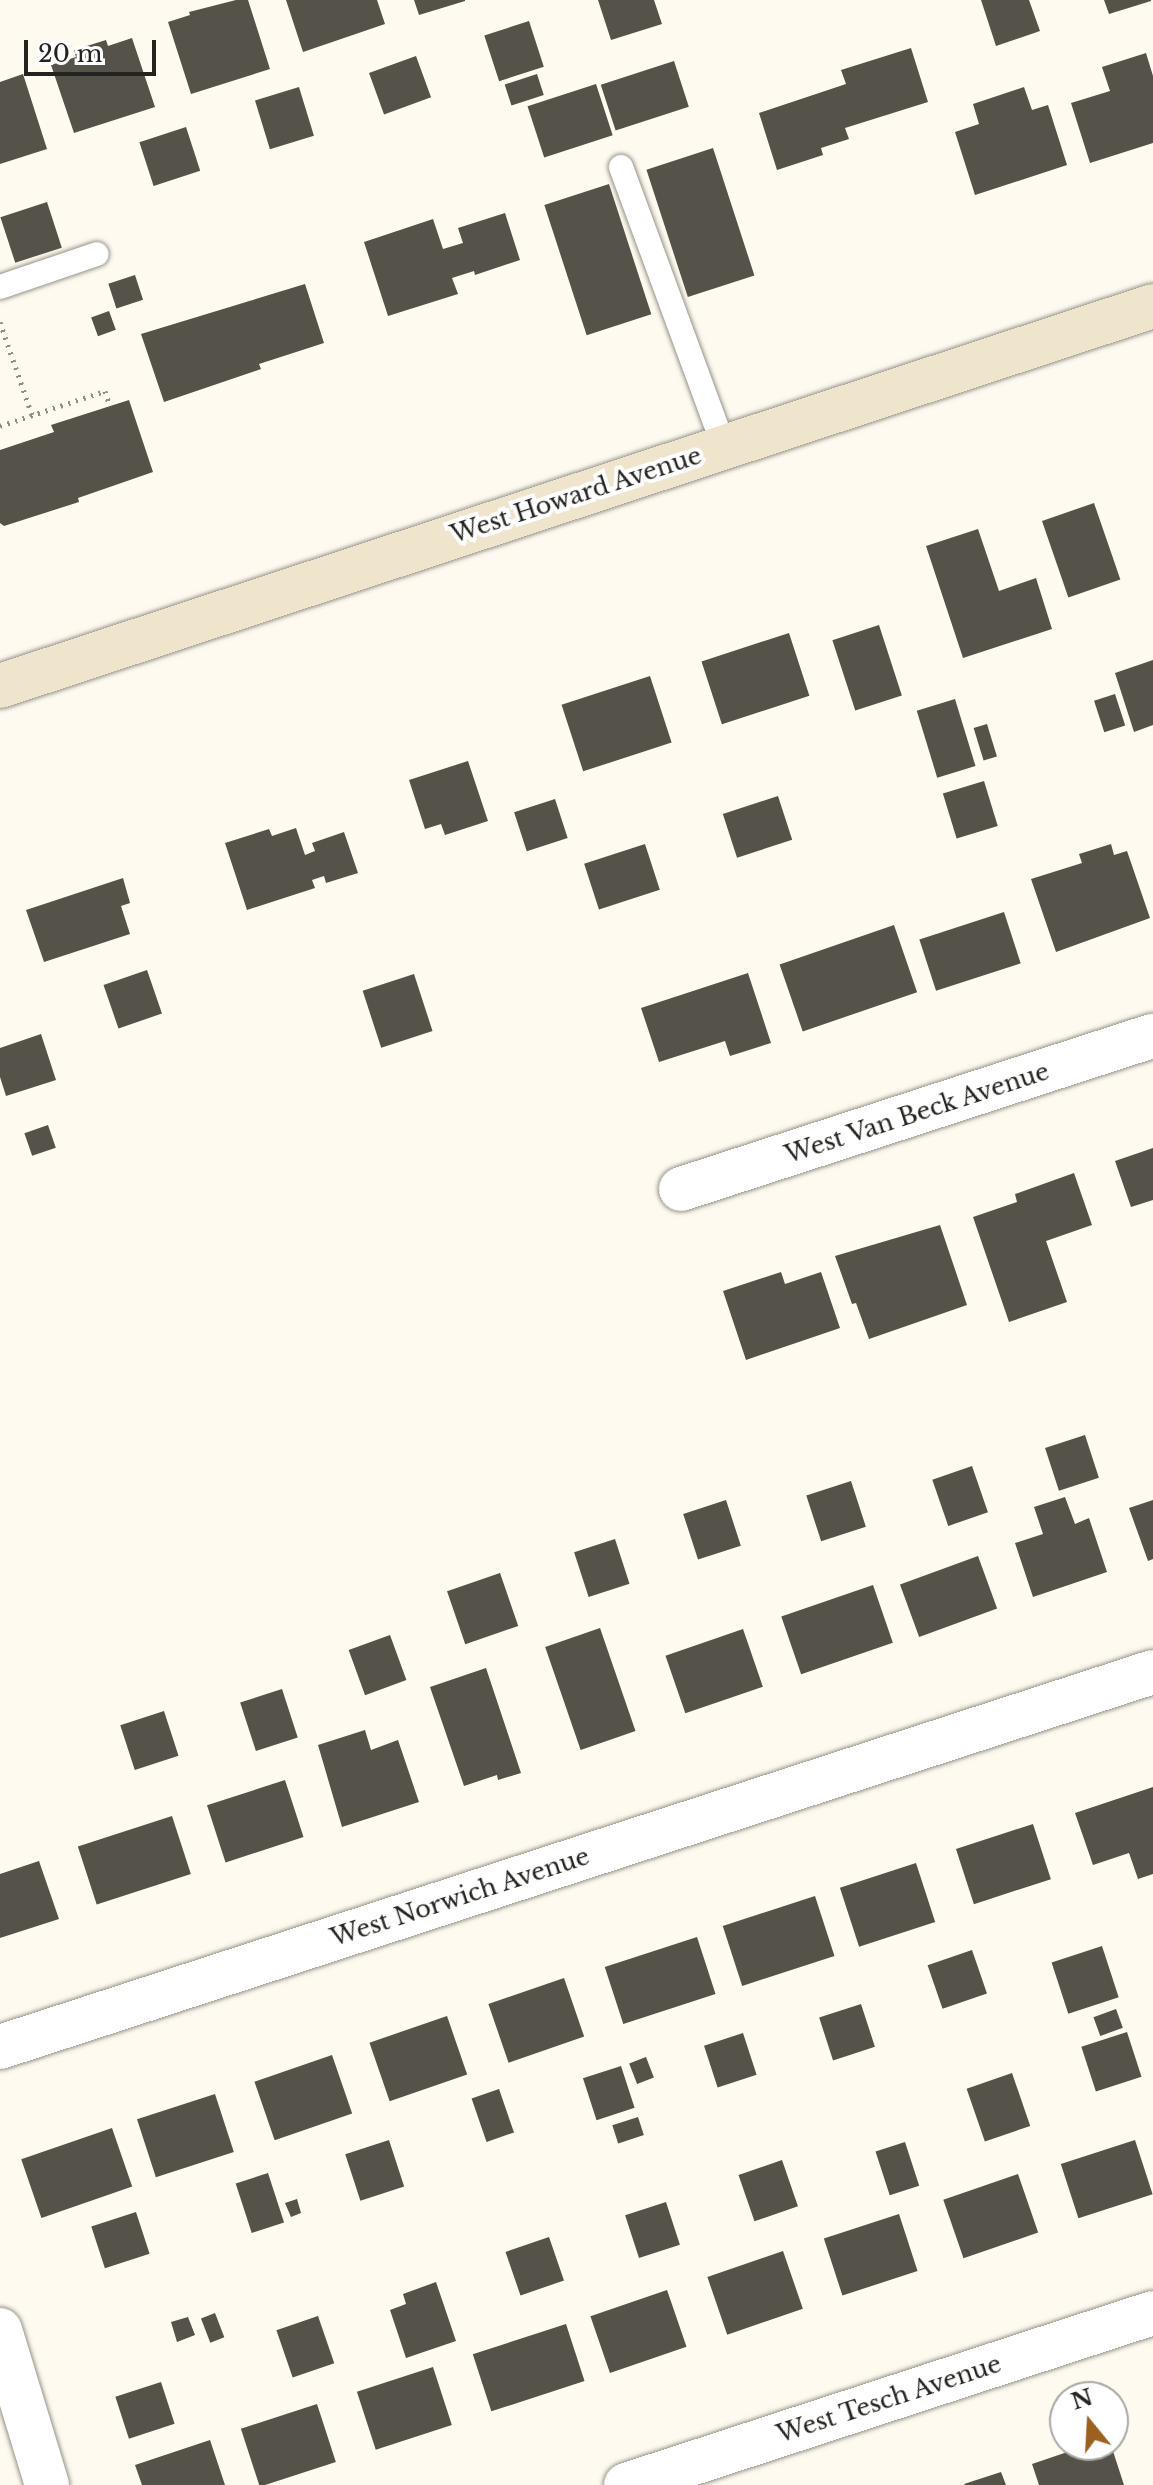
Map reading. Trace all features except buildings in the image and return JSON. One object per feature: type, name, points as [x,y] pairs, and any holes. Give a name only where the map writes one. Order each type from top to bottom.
[{"type":"street","name":"West Howard Avenue","points":[[0,686],[1153,306]]},
{"type":"street","name":"West Van Beck Avenue","points":[[681,1189],[1153,1036]]},
{"type":"street","name":"West Norwich Avenue","points":[[0,2047],[1153,1672]]},
{"type":"street","name":"West Tesch Avenue","points":[[626,2485],[1153,2313]]},
{"type":"street","points":[[0,2330],[47,2485]]},
{"type":"lane","points":[[621,167],[724,447]]},
{"type":"lane","points":[[0,287],[97,254]]},
{"type":"path","points":[[0,322],[32,415]]},
{"type":"path","points":[[0,426],[105,391],[110,406]]}]
